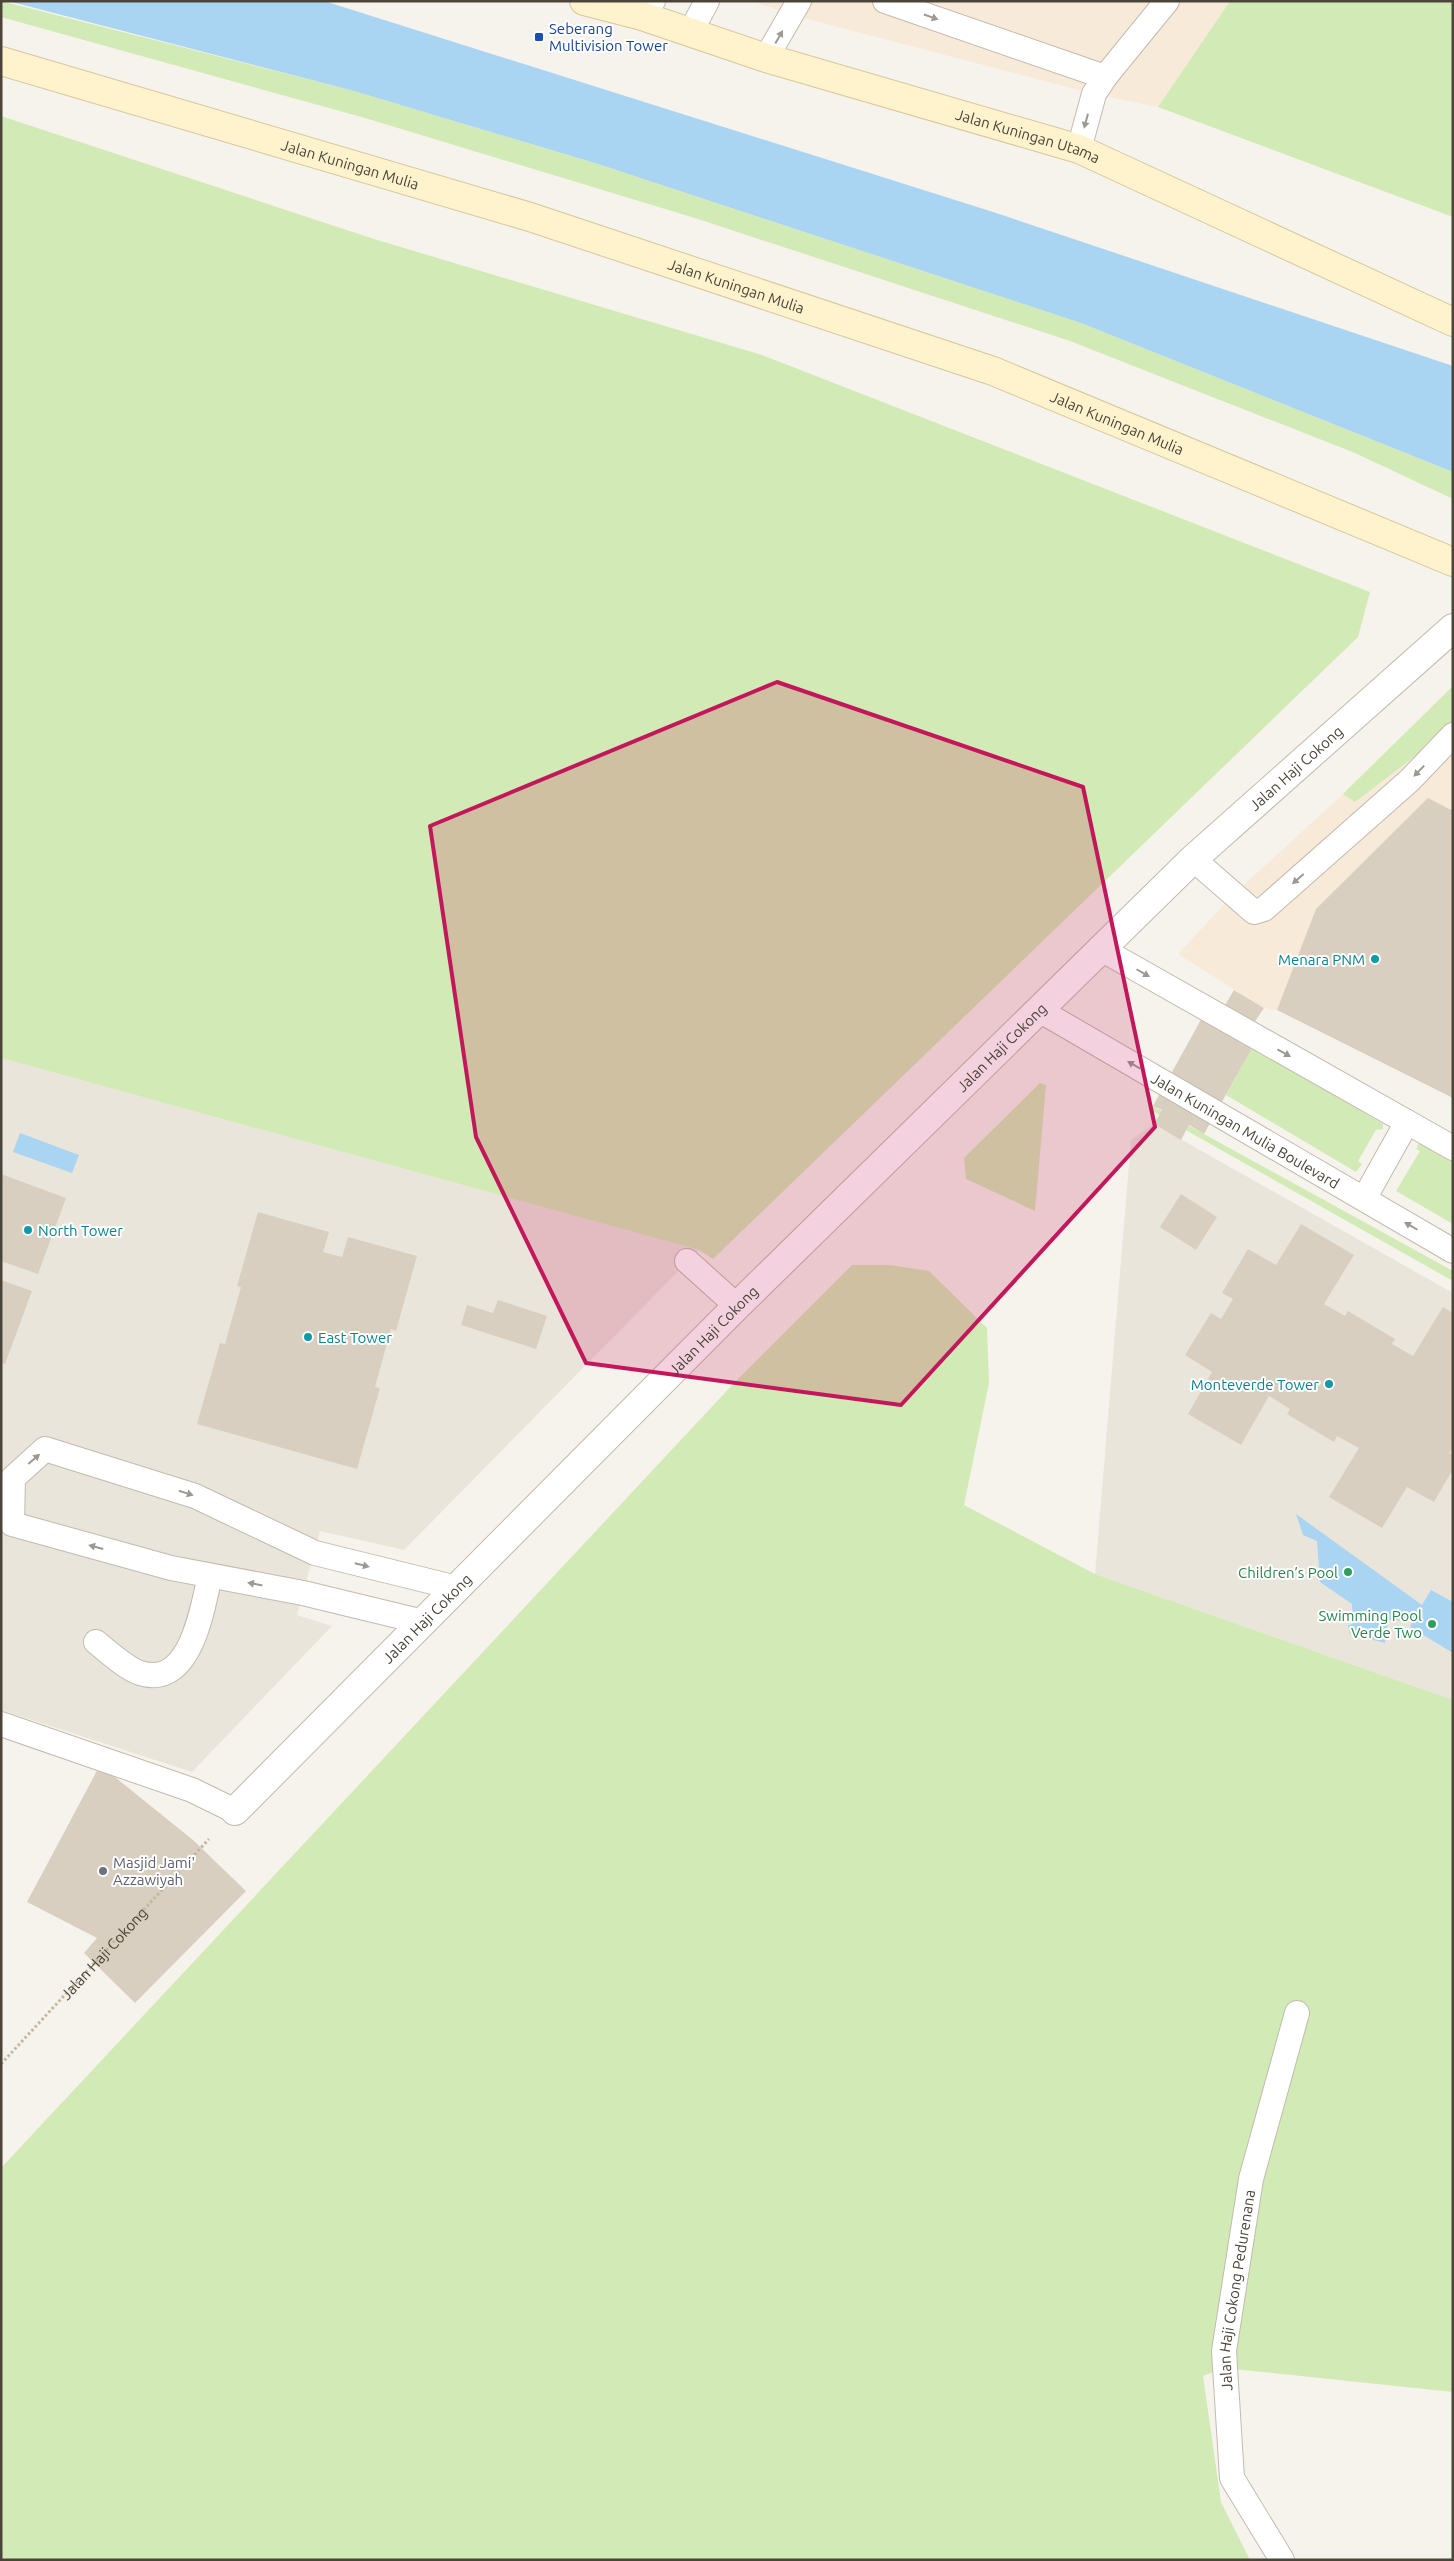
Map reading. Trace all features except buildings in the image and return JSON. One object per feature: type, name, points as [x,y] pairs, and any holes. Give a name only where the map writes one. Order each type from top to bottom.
[{"type":"street","name":"Jalan Kuningan Utama","points":[[584,1],[648,9],[690,33],[766,58],[1079,149],[1453,322]]},
{"type":"street","name":"Jalan Kuningan Mulia","points":[[1,61],[530,217],[992,371],[1453,562]]},
{"type":"street","name":"Jalan Haji Cokong","points":[[235,1811],[737,1306],[1193,858],[1453,628]]},
{"type":"lane","points":[[690,33],[707,1]]},
{"type":"lane","points":[[766,58],[799,1]]},
{"type":"lane","points":[[885,1],[1105,77]]},
{"type":"lane","points":[[1079,149],[1094,94],[1105,77],[1167,1]]},
{"type":"lane","points":[[1193,858],[1254,912],[1264,909],[1410,780],[1453,735]]},
{"type":"lane","points":[[1100,949],[1453,1148]]},
{"type":"lane","name":"Jalan Kuningan Mulia Boulevard","points":[[1039,1010],[1453,1251]]},
{"type":"lane","points":[[1364,1199],[1407,1122]]},
{"type":"lane","points":[[687,1261],[737,1306]]},
{"type":"lane","points":[[423,1622],[303,1593],[171,1568],[12,1524],[13,1478],[45,1449],[195,1496],[315,1553],[457,1588]]},
{"type":"lane","points":[[96,1642],[139,1673],[155,1675],[177,1667],[189,1649],[199,1622],[210,1576]]},
{"type":"lane","points":[[1,1724],[192,1790],[235,1811]]},
{"type":"lane","name":"Jalan Haji Cokong Pedurenana","points":[[1282,2560],[1232,2478],[1224,2351],[1250,2179],[1297,2013]]},
{"type":"path","name":"Jalan Haji Cokong","points":[[1,2064],[235,1811]]},
{"type":"highlighted area","points":[[777,682],[1083,787],[1155,1127],[901,1405],[586,1363],[476,1137],[430,826]]},
{"type":"shaded area","points":[[752,1],[1230,1],[1158,107],[1094,94],[792,15]]},
{"type":"shaded area","points":[[1453,686],[1453,1098],[1277,1010],[1264,1008],[1178,954],[1234,894],[1343,794]]},
{"type":"shaded area","points":[[1,1058],[699,1250],[404,1550],[320,1531],[297,1615],[332,1626],[192,1772],[1,1710]]},
{"type":"shaded area","points":[[1154,1124],[1453,1293],[1453,1700],[1095,1574],[1131,1140]]},
{"type":"green space","points":[[1,1],[354,91],[598,164],[1081,323],[1453,472],[1453,499],[1355,453],[1070,341],[698,219],[365,118],[1,17]]},
{"type":"green space","points":[[1230,1],[1453,1],[1453,217],[1158,107]]},
{"type":"green space","points":[[1,116],[374,239],[762,355],[1370,592],[1358,637],[713,1259],[699,1250],[1,1058]]},
{"type":"green space","points":[[1453,686],[1453,727],[1355,802],[1343,794]]},
{"type":"green space","points":[[1253,1045],[1383,1124],[1383,1129],[1376,1130],[1358,1161],[1362,1164],[1356,1172],[1226,1095]]},
{"type":"green space","points":[[1040,1083],[1046,1085],[1035,1211],[966,1179],[964,1158]]},
{"type":"green space","points":[[1153,1106],[1453,1271],[1453,1281],[1152,1111]]},
{"type":"green space","points":[[1420,1141],[1453,1160],[1453,1224],[1396,1191],[1420,1151],[1416,1149]]},
{"type":"green space","points":[[852,1265],[890,1265],[929,1271],[987,1328],[989,1383],[964,1505],[1095,1574],[1453,1700],[1453,2392],[1224,2368],[1203,2376],[1221,2502],[1250,2560],[1,2560],[1,2168],[735,1382]]},
{"type":"water","points":[[8,1],[324,1],[990,211],[1453,366],[1453,472],[1081,323],[598,164],[354,91]]},
{"type":"water","points":[[20,1133],[79,1155],[72,1173],[13,1152]]},
{"type":"water","name":"Children’s Pool","points":[[1296,1514],[1422,1605],[1431,1590],[1453,1602],[1453,1653],[1410,1627],[1413,1621],[1388,1620],[1385,1643],[1350,1634],[1348,1625],[1353,1624],[1352,1604],[1320,1582],[1317,1541],[1303,1535]]},
{"type":"place","name":"Seberang Multivision Tower","points":[[539,37]]},
{"type":"place","name":"Menara PNM","points":[[1375,959]]},
{"type":"place","name":"North Tower","points":[[28,1230]]},
{"type":"place","name":"East Tower","points":[[308,1337]]},
{"type":"place","name":"Monteverde Tower","points":[[1329,1384]]},
{"type":"place","name":"Children’s Pool","points":[[1348,1572]]},
{"type":"place","name":"Swimming Pool Verde Two","points":[[1432,1624]]},
{"type":"place","name":"Masjid Jami' Azzawiyah","points":[[103,1871]]}]
